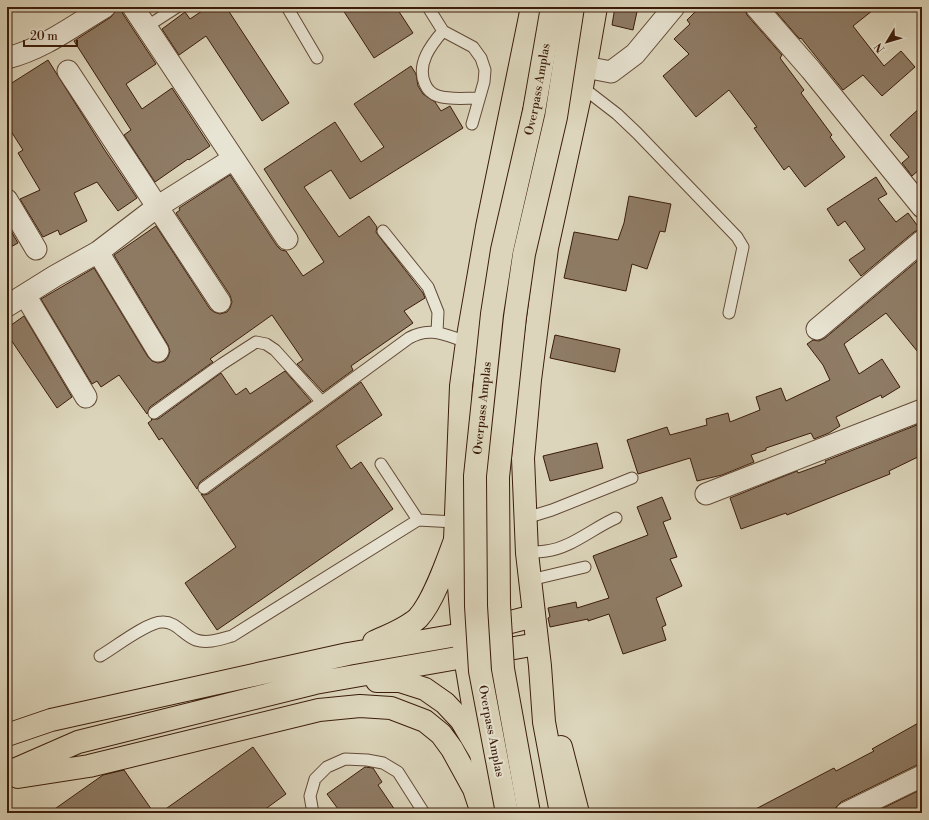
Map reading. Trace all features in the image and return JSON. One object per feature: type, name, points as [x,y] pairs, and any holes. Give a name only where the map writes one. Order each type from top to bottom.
[{"type":"highway","points":[[491,813],[465,657],[455,531],[461,386],[487,227],[532,7]]},
{"type":"highway","name":"Overpass Amplas","points":[[507,813],[480,671],[476,606],[475,476],[492,314],[502,250],[534,111],[552,7]]},
{"type":"highway","name":"Overpass Amplas","points":[[530,813],[502,669],[499,605],[498,477],[515,317],[524,254],[556,117],[573,7]]},
{"type":"highway","points":[[561,813],[544,722],[540,666],[527,553],[523,458],[530,380],[547,248],[584,77],[596,7]]},
{"type":"highway","points":[[348,654],[400,630],[418,618],[431,597],[455,531]]},
{"type":"highway","points":[[7,735],[51,720],[348,654],[463,634],[534,616]]},
{"type":"highway","points":[[7,774],[78,742],[315,683],[537,644]]},
{"type":"highway","points":[[540,666],[572,784],[578,813]]},
{"type":"highway","points":[[315,683],[400,680],[425,689],[445,703],[461,720],[480,752]]},
{"type":"highway","points":[[7,779],[89,766],[319,710],[360,706],[390,708],[425,721],[441,734],[452,749],[474,789],[482,813]]},
{"type":"highway","points":[[7,721],[51,720]]},
{"type":"street","points":[[7,58],[19,55],[49,42],[105,7]]},
{"type":"street","points":[[133,7],[287,239]]},
{"type":"street","points":[[584,77],[611,72],[634,54],[674,7]]},
{"type":"street","points":[[756,7],[811,70],[922,207]]},
{"type":"street","points":[[68,71],[220,302]]},
{"type":"street","points":[[7,306],[98,252],[157,207],[233,159]]},
{"type":"street","points":[[7,200],[36,249]]},
{"type":"street","points":[[817,329],[922,241]]},
{"type":"street","points":[[98,252],[158,352]]},
{"type":"street","points":[[25,295],[86,397]]},
{"type":"street","points":[[706,494],[922,410]]},
{"type":"street","points":[[846,813],[922,776]]},
{"type":"lane","points":[[146,26],[177,7]]},
{"type":"lane","points":[[287,7],[317,58]]},
{"type":"lane","points":[[428,7],[443,31],[473,47],[481,58],[485,70],[484,82],[478,98],[472,124]]},
{"type":"lane","points":[[443,31],[427,53],[423,65],[422,77],[427,88],[436,96],[447,98],[478,98]]},
{"type":"lane","points":[[584,77],[617,114],[738,237],[743,246],[729,313]]},
{"type":"lane","points":[[383,231],[428,287],[438,312],[437,332]]},
{"type":"lane","points":[[204,488],[321,401],[418,333],[437,332],[467,342]]},
{"type":"lane","points":[[154,414],[222,364],[256,342],[266,344],[275,350],[321,401]]},
{"type":"lane","points":[[381,464],[418,520],[455,531]]},
{"type":"lane","points":[[526,518],[552,510],[632,478]]},
{"type":"lane","points":[[527,553],[547,551],[564,546],[616,518]]},
{"type":"lane","points":[[100,656],[140,631],[153,624],[162,622],[171,624],[196,640],[214,641],[232,636],[418,520]]},
{"type":"lane","points":[[530,580],[585,567]]},
{"type":"lane","points":[[313,813],[310,796],[315,779],[327,767],[345,759],[368,760],[383,763],[398,772],[424,813]]},
{"type":"building","points":[[121,7],[123,14],[156,64],[126,84],[142,109],[172,88],[210,146],[155,182],[124,135],[131,130],[74,41],[111,17],[116,10]]},
{"type":"building","points":[[208,7],[226,7],[289,103],[262,121],[206,36],[179,55],[162,29],[185,12],[190,19]]},
{"type":"building","points":[[341,7],[396,7],[413,33],[374,58]]},
{"type":"building","points":[[615,7],[638,7],[633,30],[612,25]]},
{"type":"building","points":[[700,7],[744,7],[747,15],[782,55],[780,58],[804,90],[801,93],[832,135],[830,137],[845,157],[805,187],[789,166],[784,170],[754,128],[757,127],[729,90],[696,117],[663,76],[689,54],[674,39],[690,24],[687,20]]},
{"type":"building","points":[[772,7],[877,7],[853,26],[884,66],[901,51],[915,67],[882,96],[863,75],[843,90],[801,38],[800,39],[797,36]]},
{"type":"building","points":[[48,60],[137,198],[118,211],[97,182],[74,193],[87,221],[60,235],[58,230],[43,237],[20,199],[40,190],[18,153],[23,150],[7,125],[7,86]]},
{"type":"building","points":[[411,66],[416,74],[418,86],[423,94],[435,102],[441,111],[450,106],[463,128],[350,199],[331,170],[304,187],[339,237],[369,216],[377,227],[376,232],[378,235],[423,293],[425,298],[404,311],[413,323],[351,366],[353,370],[323,392],[297,364],[303,360],[272,315],[210,359],[213,362],[150,407],[147,414],[119,375],[101,387],[97,381],[92,384],[41,299],[94,268],[148,357],[152,361],[158,363],[165,361],[170,351],[168,345],[114,255],[156,226],[210,309],[220,314],[227,312],[232,302],[230,295],[176,213],[180,210],[179,208],[230,175],[277,246],[281,250],[286,251],[303,276],[324,262],[264,169],[335,122],[361,162],[384,147],[354,104]]},
{"type":"building","points":[[922,106],[922,171],[920,169],[912,176],[902,163],[909,157],[890,135]]},
{"type":"building","points":[[876,177],[887,194],[878,199],[896,222],[908,213],[920,229],[914,232],[861,276],[849,260],[865,249],[845,221],[838,226],[827,209]]},
{"type":"building","points":[[629,196],[671,204],[665,232],[660,231],[647,269],[632,264],[626,291],[564,278],[574,232],[618,240],[624,223]]},
{"type":"building","points":[[7,224],[18,243],[7,249]]},
{"type":"building","points":[[922,257],[922,357],[886,313],[844,344],[859,374],[882,359],[900,387],[882,398],[881,395],[836,417],[840,426],[829,433],[814,439],[811,433],[766,448],[766,450],[751,455],[754,462],[722,475],[697,481],[690,458],[638,474],[627,440],[667,427],[670,435],[707,425],[706,419],[728,413],[730,422],[760,410],[756,397],[781,388],[786,401],[830,380],[823,365],[807,344],[813,340],[819,341],[825,338]]},
{"type":"building","points":[[24,316],[72,397],[57,408],[7,334],[7,328]]},
{"type":"building","points":[[555,335],[620,349],[615,372],[550,358]]},
{"type":"building","points":[[285,371],[311,401],[200,482],[197,489],[162,438],[159,440],[148,423],[152,420],[151,419],[158,419],[221,373],[236,395],[246,388],[250,394]]},
{"type":"building","points":[[361,382],[382,415],[336,446],[351,469],[361,462],[393,509],[217,630],[185,583],[236,547],[201,494],[208,494]]},
{"type":"building","points":[[922,423],[922,455],[889,471],[890,474],[787,515],[786,513],[741,529],[730,498],[797,471],[798,473],[826,463],[825,461]]},
{"type":"building","points":[[597,443],[603,468],[550,481],[543,456]]},
{"type":"building","points":[[662,497],[671,519],[663,522],[677,557],[670,559],[682,586],[656,598],[666,625],[662,627],[666,640],[623,654],[609,614],[588,621],[588,619],[550,627],[548,608],[576,602],[577,608],[609,598],[593,556],[648,535],[637,507]]},
{"type":"building","points":[[922,721],[922,764],[917,765],[841,802],[836,807],[834,813],[748,813],[834,768],[836,771],[874,751],[872,749]]},
{"type":"building","points":[[253,747],[286,794],[260,813],[160,813]]},
{"type":"building","points":[[365,767],[373,768],[382,782],[378,785],[397,813],[341,813],[327,794]]},
{"type":"building","points":[[124,770],[154,813],[49,813],[103,775]]},
{"type":"building","points":[[922,789],[922,813],[873,813]]}]
